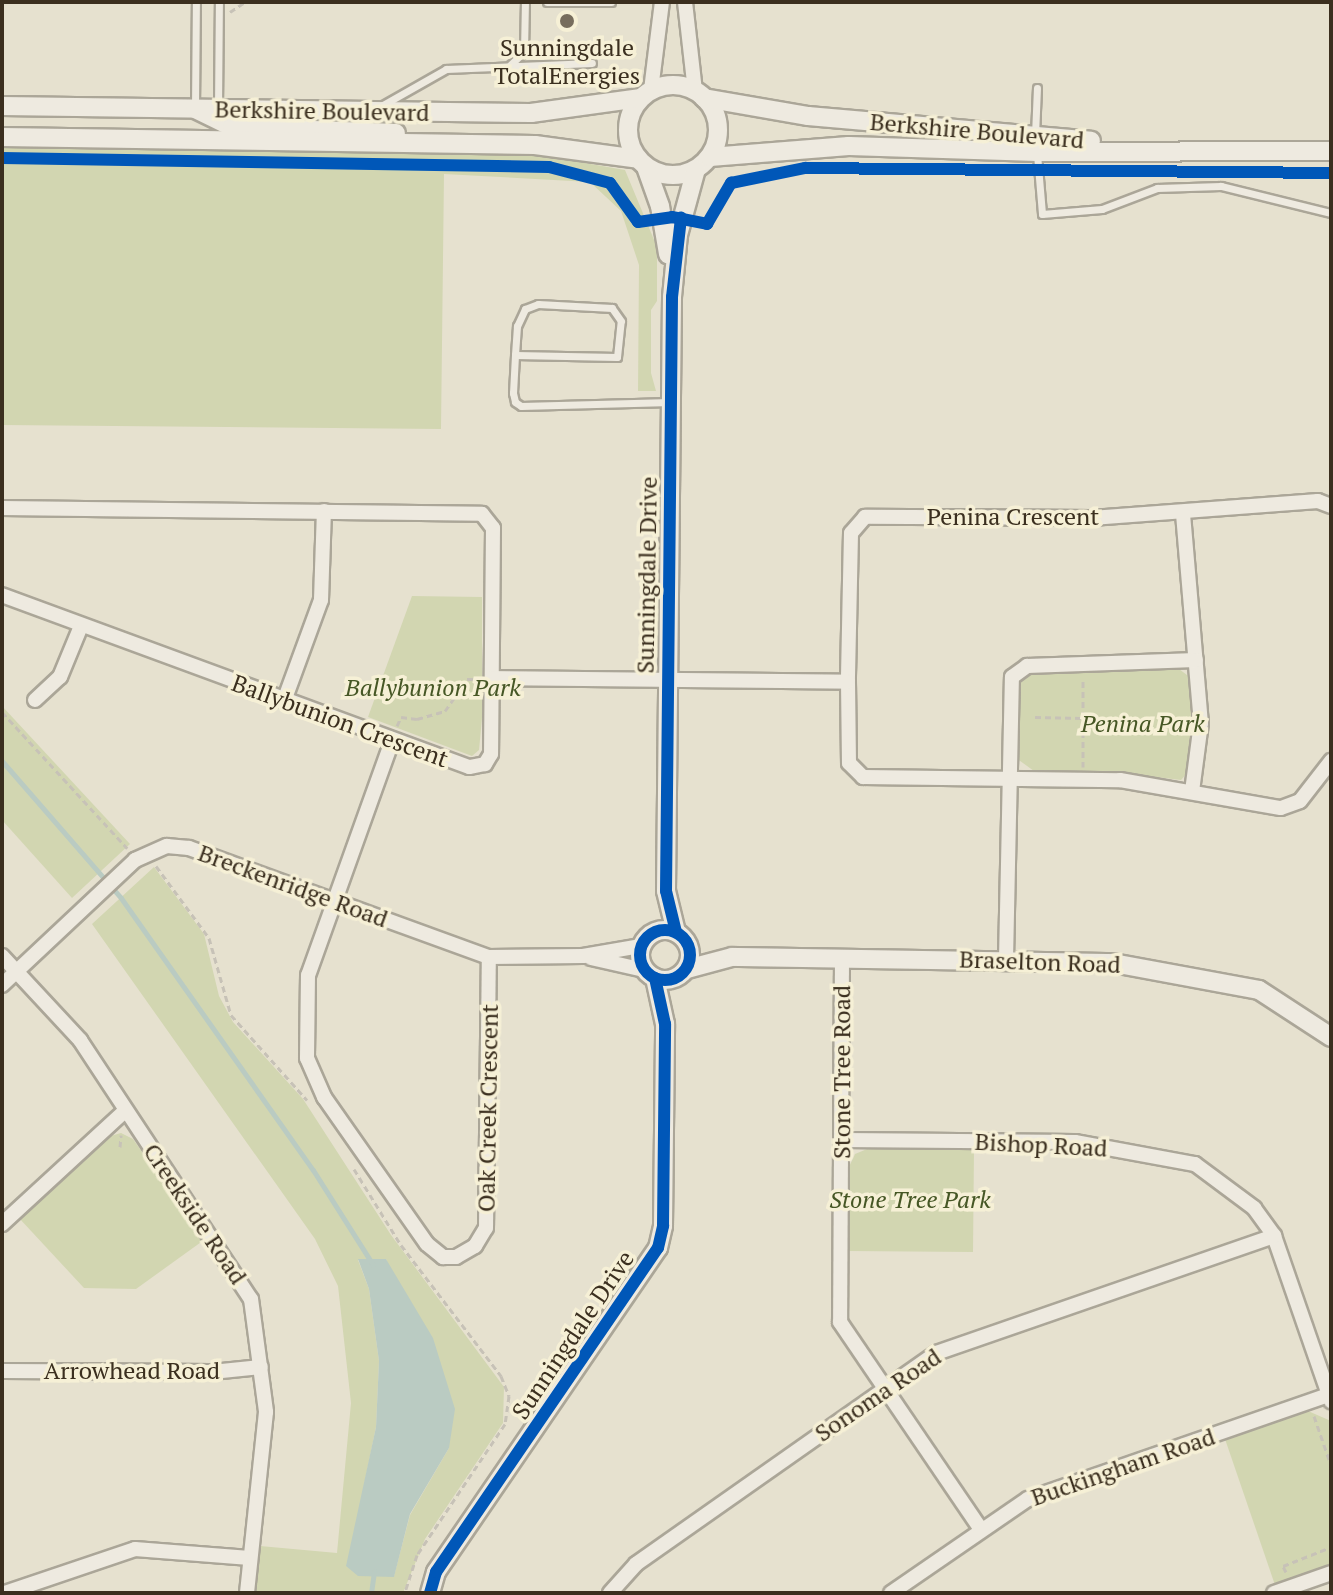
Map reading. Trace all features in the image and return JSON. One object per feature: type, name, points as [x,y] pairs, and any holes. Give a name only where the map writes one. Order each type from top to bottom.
[{"type":"street","points":[[662,2],[646,94],[627,128],[642,163],[671,176],[703,163],[718,126],[700,94],[685,2]]},
{"type":"street","points":[[646,94],[676,85],[700,94]]},
{"type":"street","name":"Berkshire Boulevard","points":[[2,106],[553,112],[646,94]]},
{"type":"street","name":"Berkshire Boulevard","points":[[700,94],[808,116],[1036,144]]},
{"type":"street","points":[[195,109],[232,127],[365,129],[442,143]]},
{"type":"street","name":"Berkshire Boulevard","points":[[2,137],[569,147],[642,163]]},
{"type":"street","name":"Berkshire Boulevard","points":[[703,163],[834,146],[1036,144],[1331,151]]},
{"type":"street","name":"Sunningdale Drive","points":[[642,163],[663,218],[672,297]]},
{"type":"street","name":"Sunningdale Drive","points":[[665,1024],[683,973],[682,937],[666,891],[672,297],[680,226],[703,163]]},
{"type":"street","name":"Penina Crescent","points":[[1331,506],[1318,501],[1183,514],[860,519],[851,533],[848,682],[849,763],[856,774],[1082,779],[1192,791],[1286,808],[1300,801],[1331,761]]},
{"type":"street","name":"Ballybunion Crescent","points":[[2,508],[476,513],[487,518],[493,545],[491,754],[485,764],[469,767],[2,595]]},
{"type":"street","points":[[284,701],[321,600],[324,511]]},
{"type":"street","points":[[1183,514],[1201,732],[1192,791]]},
{"type":"street","points":[[35,700],[60,677],[81,626]]},
{"type":"street","points":[[1006,960],[1007,778],[1012,677],[1027,666],[1196,660]]},
{"type":"street","points":[[492,678],[848,682]]},
{"type":"street","points":[[334,900],[392,741]]},
{"type":"street","name":"Breckenridge Road","points":[[141,855],[167,846],[184,847],[489,957],[583,956],[646,940]]},
{"type":"street","points":[[2,985],[141,855]]},
{"type":"street","name":"Sunningdale Drive","points":[[430,1593],[436,1572],[658,1248],[663,1226],[665,1024],[650,974],[646,940],[666,891]]},
{"type":"street","name":"Oak Creek Crescent","points":[[334,900],[308,975],[310,1074],[427,1244],[443,1257],[456,1257],[475,1246],[486,1228],[489,957]]},
{"type":"street","points":[[646,940],[682,937]]},
{"type":"street","name":"Braselton Road","points":[[682,937],[732,957]]},
{"type":"street","name":"Creekside Road","points":[[2,956],[80,1040],[248,1291],[261,1367],[265,1424],[247,1593]]},
{"type":"street","name":"Breckenridge Road","points":[[583,956],[650,974]]},
{"type":"street","name":"Braselton Road","points":[[650,974],[683,973],[732,957],[1113,963],[1259,990],[1331,1036]]},
{"type":"street","name":"Stone Tree Road","points":[[842,958],[843,1140],[839,1317],[980,1528]]},
{"type":"street","points":[[2,1224],[125,1111]]},
{"type":"street","name":"Bishop Road","points":[[843,1140],[1075,1142],[1195,1164],[1259,1214],[1274,1236],[1330,1398]]},
{"type":"street","name":"Sonoma Road","points":[[610,1593],[636,1564],[944,1349],[1274,1236]]},
{"type":"street","name":"Arrowhead Road","points":[[2,1371],[212,1372],[261,1367]]},
{"type":"street","name":"Buckingham Road","points":[[891,1593],[914,1587],[980,1528],[1037,1495],[1330,1398]]},
{"type":"street","points":[[5,1593],[135,1549],[250,1558]]},
{"type":"street","points":[[1274,1593],[1331,1573]]},
{"type":"lane","points":[[195,109],[196,2]]},
{"type":"lane","points":[[218,110],[219,2]]},
{"type":"lane","points":[[508,66],[524,52],[525,2]]},
{"type":"lane","points":[[547,2],[611,2]]},
{"type":"lane","points":[[369,112],[442,70],[592,63]]},
{"type":"lane","points":[[1037,88],[1036,144],[1042,214],[1102,209],[1157,188],[1221,186],[1331,213]]},
{"type":"lane","points":[[515,355],[617,357],[621,316],[612,308],[538,304],[519,314],[515,355],[513,393],[521,406],[671,402]]},
{"type":"path","points":[[230,12],[245,2]]},
{"type":"path","points":[[1082,779],[1083,666]]},
{"type":"path","points":[[392,741],[401,717],[429,718],[445,711],[467,679],[492,678]]},
{"type":"path","points":[[2,712],[128,849],[153,862],[198,918],[213,949],[231,1015],[313,1107]]},
{"type":"path","points":[[1035,717],[1083,718]]},
{"type":"path","points":[[346,1157],[401,1245],[501,1376],[509,1396],[505,1424],[417,1555],[405,1593]]},
{"type":"path","points":[[1309,1404],[1331,1465]]},
{"type":"path","points":[[1290,1587],[1283,1566],[1331,1547]]},
{"type":"green space","points":[[2,147],[539,155],[625,170],[657,247],[657,301],[651,310],[651,373],[656,391],[638,391],[639,265],[621,211],[590,182],[444,174],[441,429],[2,425]]},
{"type":"green space","name":"Ballybunion Park","points":[[412,596],[482,597],[482,718],[479,750],[472,756],[368,717]]},
{"type":"green space","name":"Penina Park","points":[[1179,669],[1191,678],[1195,729],[1188,772],[1181,780],[1114,772],[1034,771],[1016,758],[1016,684],[1026,675]]},
{"type":"green space","points":[[2,706],[130,844],[72,898],[2,820]]},
{"type":"green space","points":[[154,867],[204,934],[219,996],[233,1022],[303,1099],[391,1235],[504,1387],[503,1423],[425,1539],[403,1593],[255,1593],[260,1546],[337,1553],[351,1403],[338,1286],[315,1239],[92,924]],"holes":[[[386,1259],[449,1448],[410,1515],[394,1576],[363,1490],[376,1427],[379,1361],[369,1289],[358,1260]]]},
{"type":"green space","points":[[121,1133],[133,1139],[204,1240],[136,1289],[84,1288],[19,1218],[107,1137]]},
{"type":"green space","name":"Stone Tree Park","points":[[872,1147],[974,1149],[973,1252],[847,1251],[848,1169],[855,1154]]},
{"type":"green space","points":[[1308,1411],[1331,1421],[1331,1566],[1275,1585],[1225,1439]]},
{"type":"shaded area","points":[[358,1259],[386,1259],[433,1338],[455,1409],[449,1448],[410,1514],[394,1577],[358,1576],[346,1566],[376,1427],[379,1361],[369,1289]]},
{"type":"waterway","points":[[2,761],[121,898],[313,1170],[373,1265]]},
{"type":"waterway","points":[[371,1593],[374,1571]]},
{"type":"cycle path","points":[[2,158],[549,167],[610,183],[638,222],[672,217],[707,224],[731,183],[805,168],[1331,173]]},
{"type":"cycle path","points":[[676,932],[666,891],[672,297],[681,218]]},
{"type":"cycle path","points":[[665,930],[683,937],[690,955],[683,973],[665,980],[647,973],[640,955],[647,937],[665,930]]},
{"type":"cycle path","points":[[430,1593],[436,1572],[658,1248],[663,1226],[665,1024],[655,978]]},
{"type":"place","name":"Sunningdale TotalEnergies","points":[[567,21]]}]
